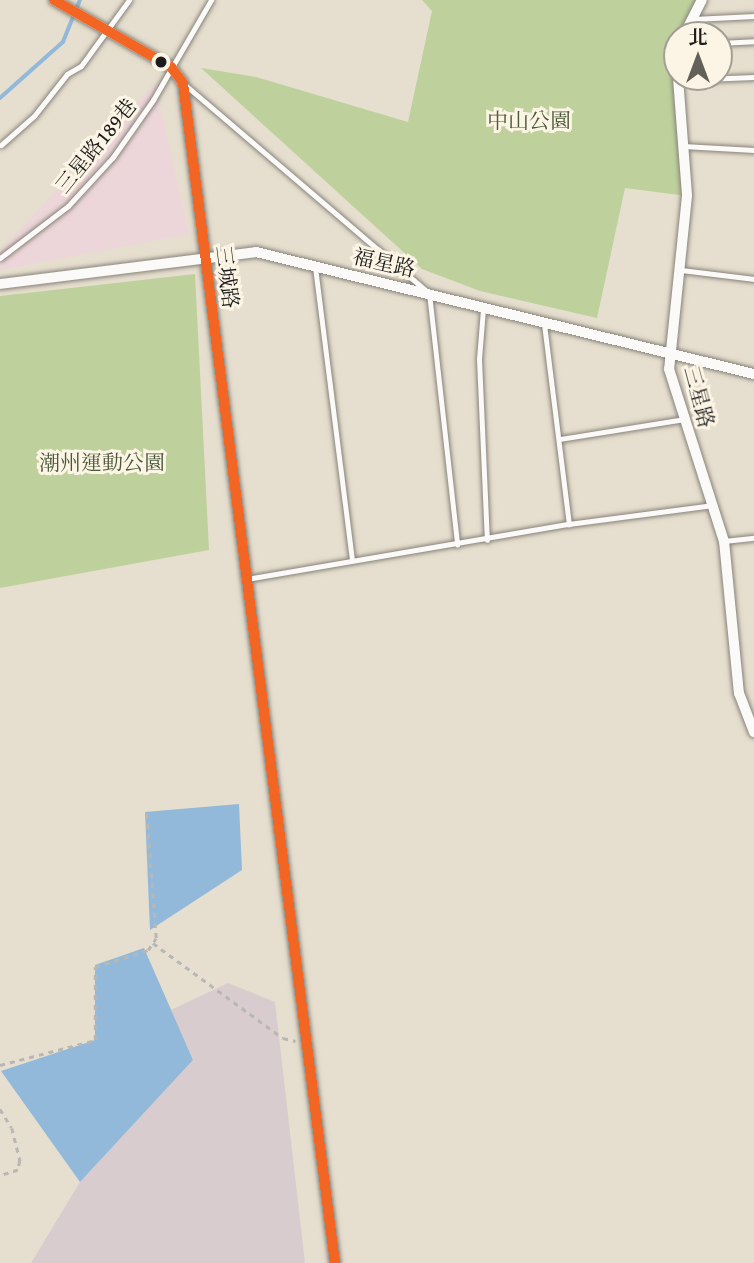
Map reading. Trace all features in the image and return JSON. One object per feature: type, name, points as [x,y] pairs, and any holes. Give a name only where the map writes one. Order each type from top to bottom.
[{"type":"street","points":[[54,0],[171,67],[184,83]]},
{"type":"street","points":[[693,19],[702,0]]},
{"type":"street","name":"三城路","points":[[184,83],[335,1263]]},
{"type":"street","name":"三星路","points":[[677,91],[687,196],[669,369],[724,541],[739,693],[754,732]]},
{"type":"street","name":"福星路","points":[[0,284],[256,252],[754,374]]},
{"type":"lane","points":[[1,145],[34,116],[67,74],[81,66],[129,0]]},
{"type":"lane","points":[[171,67],[211,0]]},
{"type":"lane","points":[[693,19],[754,16]]},
{"type":"lane","points":[[733,42],[754,41]]},
{"type":"lane","name":"三星路189巷","points":[[0,258],[40,232],[100,172],[153,100],[171,67]]},
{"type":"lane","points":[[733,77],[754,76]]},
{"type":"lane","points":[[184,83],[429,293],[457,544]]},
{"type":"lane","points":[[682,146],[754,150]]},
{"type":"lane","points":[[315,267],[352,560]]},
{"type":"lane","points":[[681,271],[754,279]]},
{"type":"lane","points":[[483,306],[479,359],[487,540]]},
{"type":"lane","points":[[544,324],[569,524]]},
{"type":"lane","points":[[560,439],[685,419]]},
{"type":"lane","points":[[246,579],[569,524],[713,505]]},
{"type":"lane","points":[[724,541],[754,538]]},
{"type":"path","points":[[0,1065],[96,1040],[96,967],[148,950],[153,943],[156,937],[146,809]]},
{"type":"path","points":[[153,943],[283,1038],[307,1044]]},
{"type":"path","points":[[0,1110],[12,1128],[20,1161],[18,1170],[0,1176]]},
{"type":"shaded area","points":[[155,84],[189,234],[0,270],[0,251]]},
{"type":"shaded area","points":[[228,983],[275,1002],[305,1263],[31,1263],[80,1182],[193,1060],[171,1010]]},
{"type":"green space","name":"中山公園","points":[[422,0],[702,0],[691,21],[663,21],[663,91],[680,91],[687,196],[625,188],[597,318],[480,291],[422,269],[201,68],[256,77],[408,122],[432,11]]},
{"type":"green space","name":"潮州運動公園","points":[[195,274],[209,550],[0,588],[0,296]]},
{"type":"water","points":[[239,804],[242,870],[150,930],[145,812]]},
{"type":"water","points":[[144,948],[193,1060],[80,1182],[1,1071],[95,1040],[95,965]]},
{"type":"waterway","points":[[0,98],[63,42],[80,0]]},
{"type":"transit line","points":[[54,0],[171,67],[183,83],[335,1263]]}]
